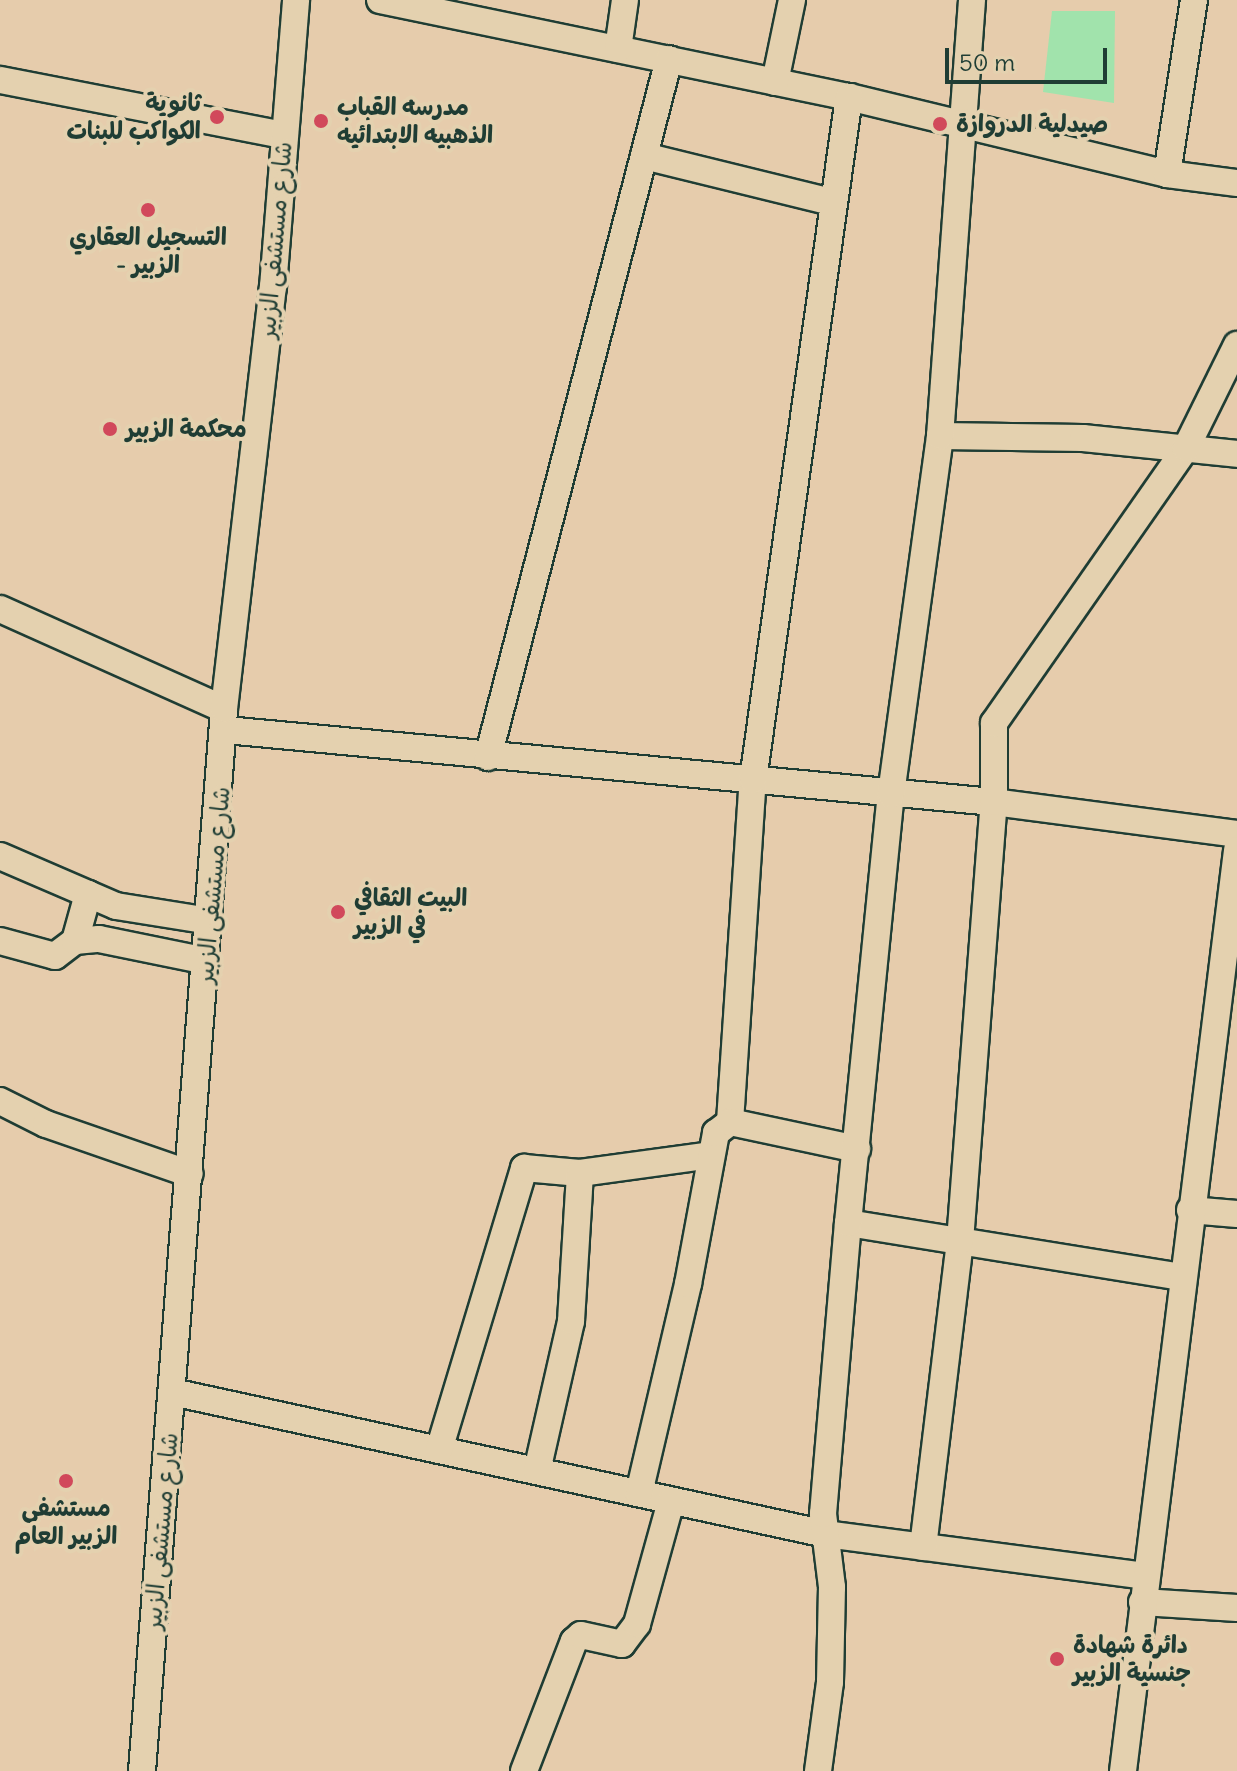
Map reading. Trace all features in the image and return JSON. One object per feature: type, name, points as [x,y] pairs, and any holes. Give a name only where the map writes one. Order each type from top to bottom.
[{"type":"street","name":"شارع مستشفى الزبير","points":[[142,1771],[225,719],[273,287],[296,0]]},
{"type":"street","points":[[380,0],[849,97],[1167,174],[1237,183]]},
{"type":"street","points":[[618,49],[625,0]]},
{"type":"street","points":[[775,82],[792,0]]},
{"type":"street","points":[[818,1771],[830,1682],[832,1587],[823,1514],[848,1223],[891,794],[940,436],[966,127],[972,0]]},
{"type":"street","points":[[1167,174],[1194,0]]},
{"type":"street","points":[[488,757],[669,59]]},
{"type":"street","points":[[0,80],[284,135]]},
{"type":"street","points":[[639,1493],[688,1284],[716,1133],[730,1122],[753,780],[831,202],[849,97]]},
{"type":"street","points":[[644,156],[831,202]]},
{"type":"street","points":[[923,1547],[960,1241],[994,802],[994,723],[1186,448],[1237,345]]},
{"type":"street","points":[[940,436],[1083,438],[1237,454]]},
{"type":"street","points":[[0,609],[225,719],[488,757],[994,802],[1237,834]]},
{"type":"street","points":[[1123,1771],[1181,1277],[1233,909],[1237,850]]},
{"type":"street","points":[[0,856],[116,906],[210,921]]},
{"type":"street","points":[[75,941],[88,894]]},
{"type":"street","points":[[0,941],[55,956],[75,941],[99,939],[207,961]]},
{"type":"street","points":[[0,1101],[46,1124],[190,1174]]},
{"type":"street","points":[[730,1122],[857,1149]]},
{"type":"street","points":[[439,1450],[524,1168],[580,1173],[711,1155]]},
{"type":"street","points":[[537,1471],[571,1321],[580,1173]]},
{"type":"street","points":[[1190,1210],[1237,1214]]},
{"type":"street","points":[[848,1223],[1181,1277]]},
{"type":"street","points":[[172,1392],[826,1534],[1145,1576]]},
{"type":"street","points":[[524,1771],[574,1641],[581,1635],[622,1644],[637,1624],[671,1501]]},
{"type":"street","points":[[1142,1602],[1237,1608]]},
{"type":"green space","points":[[1052,11],[1115,11],[1114,103],[1043,92]]},
{"type":"place","name":"ثانوية الكواكب للبنات","points":[[217,117]]},
{"type":"place","name":"مدرسه القباب الذهبيه الابتدائيه","points":[[321,121]]},
{"type":"place","name":"صيدلية الدروازة","points":[[940,124]]},
{"type":"place","name":"التسجيل العقاري - الزبير","points":[[148,210]]},
{"type":"place","name":"محكمة الزبير","points":[[110,429]]},
{"type":"place","name":"البيت الثقافي في الزبير","points":[[338,912]]},
{"type":"place","name":"مستشفى الزبير العام","points":[[66,1481]]},
{"type":"place","name":"دائرة شهادة جنسية الزبير","points":[[1057,1659]]}]
